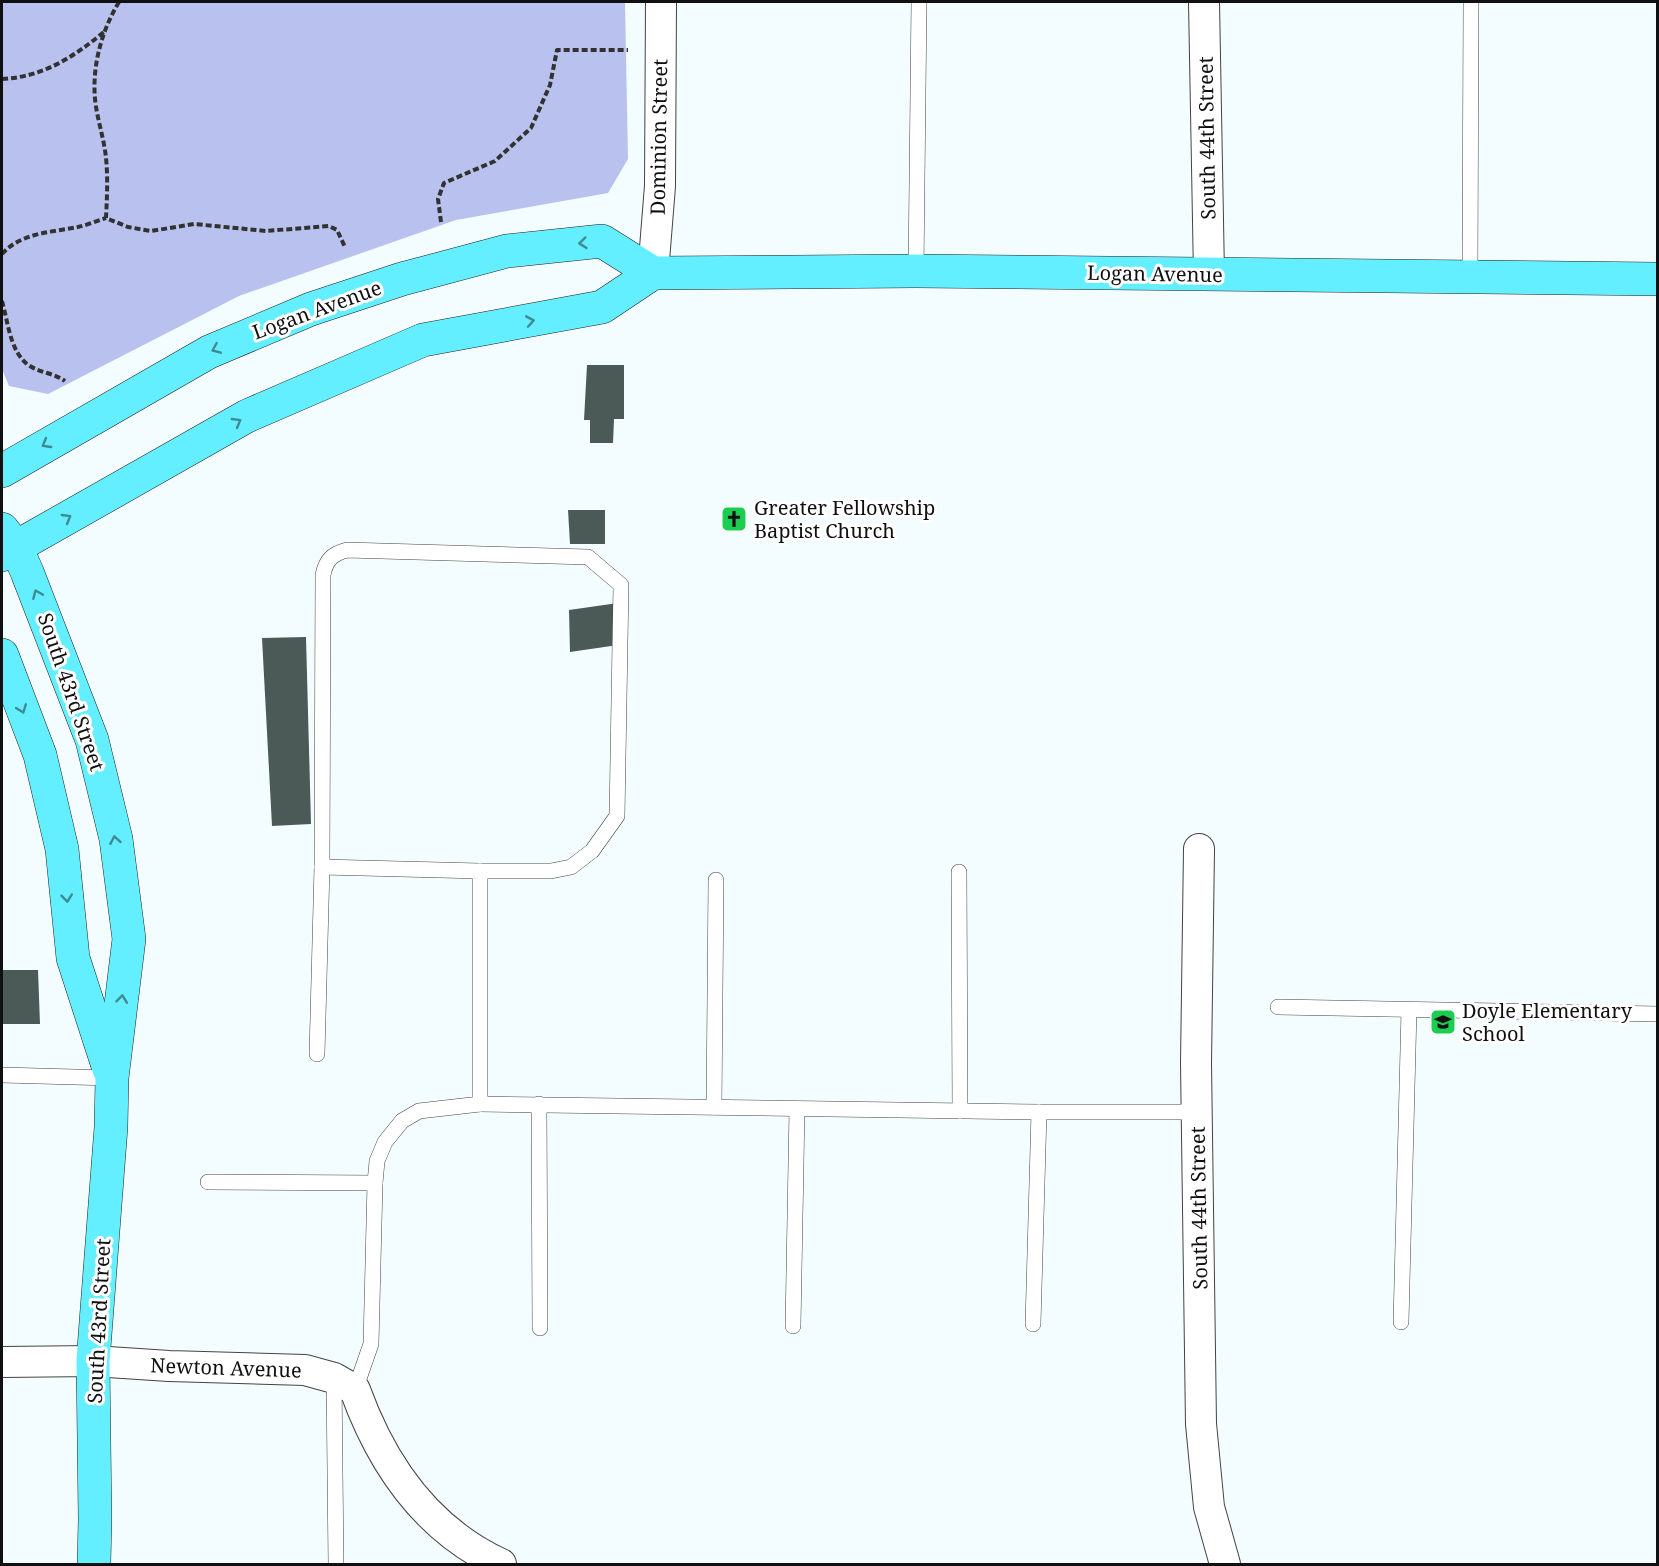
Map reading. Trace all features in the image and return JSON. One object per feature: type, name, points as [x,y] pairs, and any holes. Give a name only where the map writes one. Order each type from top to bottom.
[{"type":"main road","name":"Logan Avenue","points":[[2,471],[209,352],[311,309],[402,279],[507,251],[602,241],[653,273],[916,271],[1658,279]]},
{"type":"main road","points":[[6,544],[246,416],[423,340],[602,308],[653,273]]},
{"type":"main road","name":"South 43rd Street","points":[[6,544],[40,601],[92,740],[116,839],[129,939],[112,1078],[111,1127],[93,1361],[94,1564]]},
{"type":"main road","name":"South 43rd Street","points":[[2,655],[40,756],[62,849],[74,958],[112,1078]]},
{"type":"street","name":"Dominion Street","points":[[653,273],[660,186],[661,2]]},
{"type":"street","name":"South 44th Street","points":[[1204,2],[1209,275]]},
{"type":"street","name":"South 44th Street","points":[[1199,849],[1196,1063],[1201,1425],[1209,1507],[1226,1564]]},
{"type":"street","name":"Newton Avenue","points":[[2,1362],[93,1361],[305,1370],[345,1384]]},
{"type":"street","points":[[345,1384],[381,1452],[421,1505],[468,1546],[501,1564]]},
{"type":"lane","points":[[916,271],[919,2]]},
{"type":"lane","points":[[1470,277],[1471,2]]},
{"type":"lane","points":[[317,1054],[322,867],[322,587],[326,563],[334,553],[346,550],[588,557],[621,585],[617,816],[592,852],[571,867],[551,871],[322,867]]},
{"type":"lane","points":[[480,871],[480,1104]]},
{"type":"lane","points":[[959,872],[960,1111]]},
{"type":"lane","points":[[714,1107],[716,880]]},
{"type":"lane","points":[[1278,1007],[1658,1014]]},
{"type":"lane","points":[[1401,1322],[1408,1010]]},
{"type":"lane","points":[[2,1075],[112,1078]]},
{"type":"lane","points":[[336,1564],[345,1384],[370,1344],[377,1161],[385,1142],[402,1121],[418,1110],[480,1104],[538,1104],[1039,1112],[1198,1112]]},
{"type":"lane","points":[[538,1104],[540,1329]]},
{"type":"lane","points":[[793,1326],[797,1109]]},
{"type":"lane","points":[[1033,1324],[1039,1112]]},
{"type":"lane","points":[[208,1182],[375,1183]]},
{"type":"path","points":[[106,218],[106,158],[95,97],[95,73],[100,44],[119,2]]},
{"type":"path","points":[[2,79],[26,77],[64,62],[105,31]]},
{"type":"path","points":[[441,222],[438,199],[444,183],[495,161],[531,128],[550,85],[557,50],[628,50]]},
{"type":"path","points":[[2,254],[19,241],[39,234],[81,226],[106,218],[150,231],[194,224],[266,231],[329,226],[337,230],[345,247]]},
{"type":"path","points":[[2,301],[14,345],[20,358],[29,366],[56,375],[65,381]]},
{"type":"shaded area","points":[[2,2],[625,2],[628,159],[608,193],[456,220],[239,296],[48,394],[9,386],[2,369]]},
{"type":"building","points":[[587,365],[624,365],[624,419],[614,419],[613,443],[590,443],[590,420],[584,420]]},
{"type":"building","points":[[568,510],[605,510],[605,544],[570,544]]},
{"type":"building","points":[[618,603],[618,645],[570,652],[569,610]]},
{"type":"building","points":[[306,637],[311,824],[272,826],[262,638]]},
{"type":"building","points":[[2,970],[38,970],[40,1024],[2,1024]]},
{"type":"place","name":"Greater Fellowship Baptist Church","points":[[734,519]]},
{"type":"place","name":"Doyle Elementary School","points":[[1443,1022]]}]
